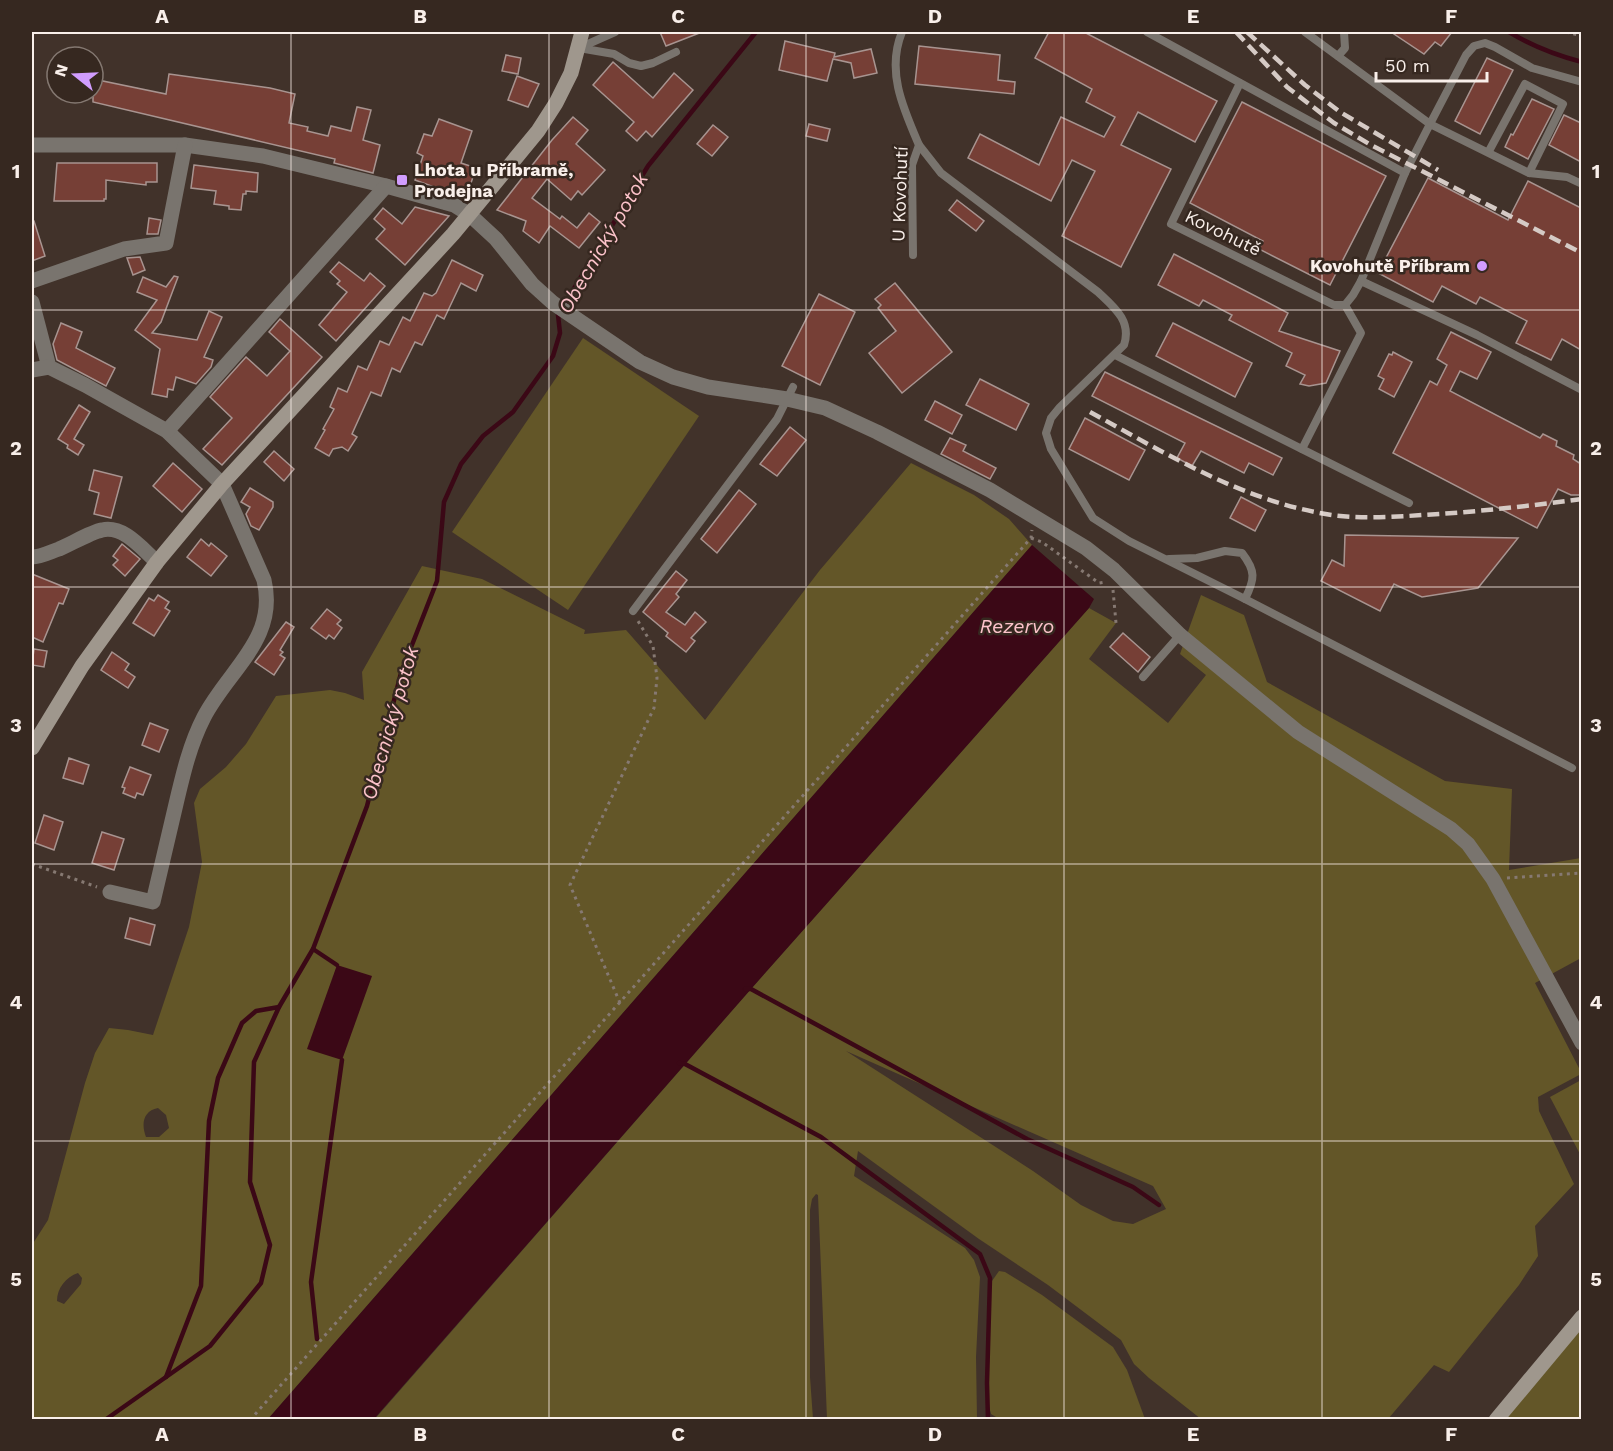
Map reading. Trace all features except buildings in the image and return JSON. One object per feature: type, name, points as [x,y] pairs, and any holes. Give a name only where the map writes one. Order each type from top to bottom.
[{"type":"street","points":[[32,748],[81,666],[157,562],[222,484],[470,215],[538,131],[571,73],[582,32]]},
{"type":"street","points":[[32,145],[185,145],[263,156],[454,205],[470,215],[496,239],[532,284],[553,303],[640,362],[674,377],[708,387],[790,393],[877,432],[990,490],[1086,548],[1114,570],[1180,635],[1298,732],[1451,829],[1468,844],[1493,879],[1581,1043]]},
{"type":"street","points":[[32,280],[124,249],[166,243],[185,145]]},
{"type":"street","points":[[167,431],[386,186]]},
{"type":"street","points":[[32,302],[49,368]]},
{"type":"street","points":[[32,370],[49,368],[85,385],[167,431],[222,484],[264,580],[267,594],[265,622],[253,646],[227,679],[204,717],[187,757],[153,902],[110,892]]},
{"type":"street","points":[[32,557],[38,557],[74,543],[101,530],[116,530],[130,537],[157,562]]},
{"type":"street","points":[[1496,1419],[1581,1317]]},
{"type":"lane","points":[[579,48],[615,32]]},
{"type":"lane","name":"U Kovohutí","points":[[902,32],[896,46],[894,63],[902,106],[919,145],[912,165],[913,255]]},
{"type":"lane","points":[[1147,32],[1405,172]]},
{"type":"lane","points":[[1305,32],[1430,124],[1489,151],[1529,173],[1567,177],[1581,184]]},
{"type":"lane","points":[[1338,56],[1345,48],[1344,32]]},
{"type":"lane","points":[[1302,449],[1361,333],[1345,304],[1353,296],[1361,281],[1405,172],[1466,56],[1474,46],[1485,43],[1532,68],[1581,82]]},
{"type":"lane","points":[[579,48],[614,54],[629,63],[641,66],[676,52]]},
{"type":"lane","name":"Kovohutě","points":[[1240,83],[1171,224],[1334,305],[1345,304]]},
{"type":"lane","points":[[1489,151],[1525,84],[1563,104],[1529,173]]},
{"type":"lane","points":[[919,145],[941,173],[1098,292],[1116,309],[1125,325],[1127,335],[1124,345],[1060,407],[1051,418],[1046,433],[1051,449],[1093,518],[1129,541],[1572,768]]},
{"type":"lane","points":[[1361,281],[1477,335],[1581,390]]},
{"type":"lane","points":[[1115,355],[1409,502]]},
{"type":"lane","points":[[633,611],[777,419],[790,393]]},
{"type":"lane","points":[[1167,559],[1197,558],[1225,551],[1242,553],[1251,565],[1253,582],[1245,599]]},
{"type":"lane","points":[[1143,677],[1180,635]]},
{"type":"path","points":[[1566,32],[1581,36]]},
{"type":"path","points":[[250,1419],[1031,538],[1034,516]]},
{"type":"path","points":[[1031,538],[1042,542],[1099,583],[1113,580],[1116,623]]},
{"type":"path","points":[[620,1003],[570,885],[654,708],[657,678],[653,646],[633,611]]},
{"type":"path","points":[[32,864],[110,892]]},
{"type":"path","points":[[1493,879],[1581,873]]},
{"type":"shaded area","points":[[583,338],[699,416],[568,610],[452,532]]},
{"type":"shaded area","points":[[911,463],[974,495],[1009,519],[1032,545],[268,1419],[32,1420],[32,1245],[48,1220],[95,1053],[109,1028],[153,1035],[189,927],[202,862],[194,803],[200,789],[226,767],[246,744],[276,696],[330,690],[364,700],[362,672],[422,566],[482,579],[585,630],[584,634],[626,630],[705,720],[820,570]],"holes":[[[158,1108],[166,1115],[169,1128],[159,1137],[146,1137],[144,1119],[149,1112]],[[78,1273],[82,1278],[81,1284],[64,1304],[57,1301],[63,1284]]]},
{"type":"shaded area","points":[[1201,595],[1244,615],[1267,682],[1445,781],[1512,789],[1509,870],[1581,858],[1581,958],[1535,983],[1581,1072],[1538,1097],[1539,1111],[1574,1184],[1535,1226],[1538,1256],[1519,1285],[1449,1372],[1434,1365],[1388,1419],[1201,1419],[1134,1364],[1121,1340],[1048,1285],[979,1239],[858,1151],[854,1176],[965,1248],[974,1260],[980,1277],[976,1357],[977,1419],[827,1419],[818,1195],[816,1194],[812,1199],[810,1210],[810,1377],[813,1419],[374,1420],[751,989],[1089,608],[1116,623],[1089,659],[1168,723],[1206,675],[1180,654]],"holes":[[[846,1051],[1153,1186],[1166,1209],[1133,1224],[1113,1221],[1081,1205],[1033,1171]]]},
{"type":"shaded area","points":[[1581,1080],[1581,1156],[1550,1097]]},
{"type":"shaded area","points":[[999,1271],[1005,1272],[1042,1295],[1113,1347],[1127,1370],[1145,1419],[1001,1420],[991,1414],[986,1395],[989,1293],[992,1281]]},
{"type":"shaded area","points":[[1581,1319],[1581,1419],[1497,1420]]},
{"type":"water","name":"Rezervo","points":[[1032,545],[1094,599],[1089,608],[374,1419],[268,1419]]},
{"type":"water","points":[[337,965],[372,976],[342,1060],[307,1049]]},
{"type":"waterway","name":"Obecnický potok","points":[[105,1420],[210,1346],[261,1283],[270,1245],[250,1182],[254,1062],[279,1007],[313,949],[367,806],[401,673],[437,581],[444,502],[461,464],[483,436],[513,412],[553,356],[560,333],[558,315],[648,166],[756,32]]},
{"type":"waterway","points":[[1509,32],[1544,50],[1582,62]]},
{"type":"waterway","points":[[313,949],[337,965]]},
{"type":"waterway","points":[[745,989],[751,989],[1027,1139],[1133,1187],[1159,1205]]},
{"type":"waterway","points":[[166,1377],[201,1286],[209,1121],[218,1078],[242,1023],[256,1011],[279,1007]]},
{"type":"waterway","points":[[317,1339],[311,1282],[342,1060]]},
{"type":"waterway","points":[[679,1063],[685,1064],[821,1137],[980,1254],[990,1278],[988,1420]]},
{"type":"railway","points":[[1236,32],[1287,87],[1334,123],[1371,145],[1582,253]]},
{"type":"railway","points":[[1247,32],[1305,85],[1340,112],[1438,170]]},
{"type":"railway","points":[[1090,412],[1177,460],[1237,488],[1299,509],[1332,515],[1412,516],[1582,499]]},
{"type":"place","name":"Lhota u Příbramě, Prodejna","points":[[402,180]]},
{"type":"place","name":"Kovohutě Příbram","points":[[1482,266]]}]
